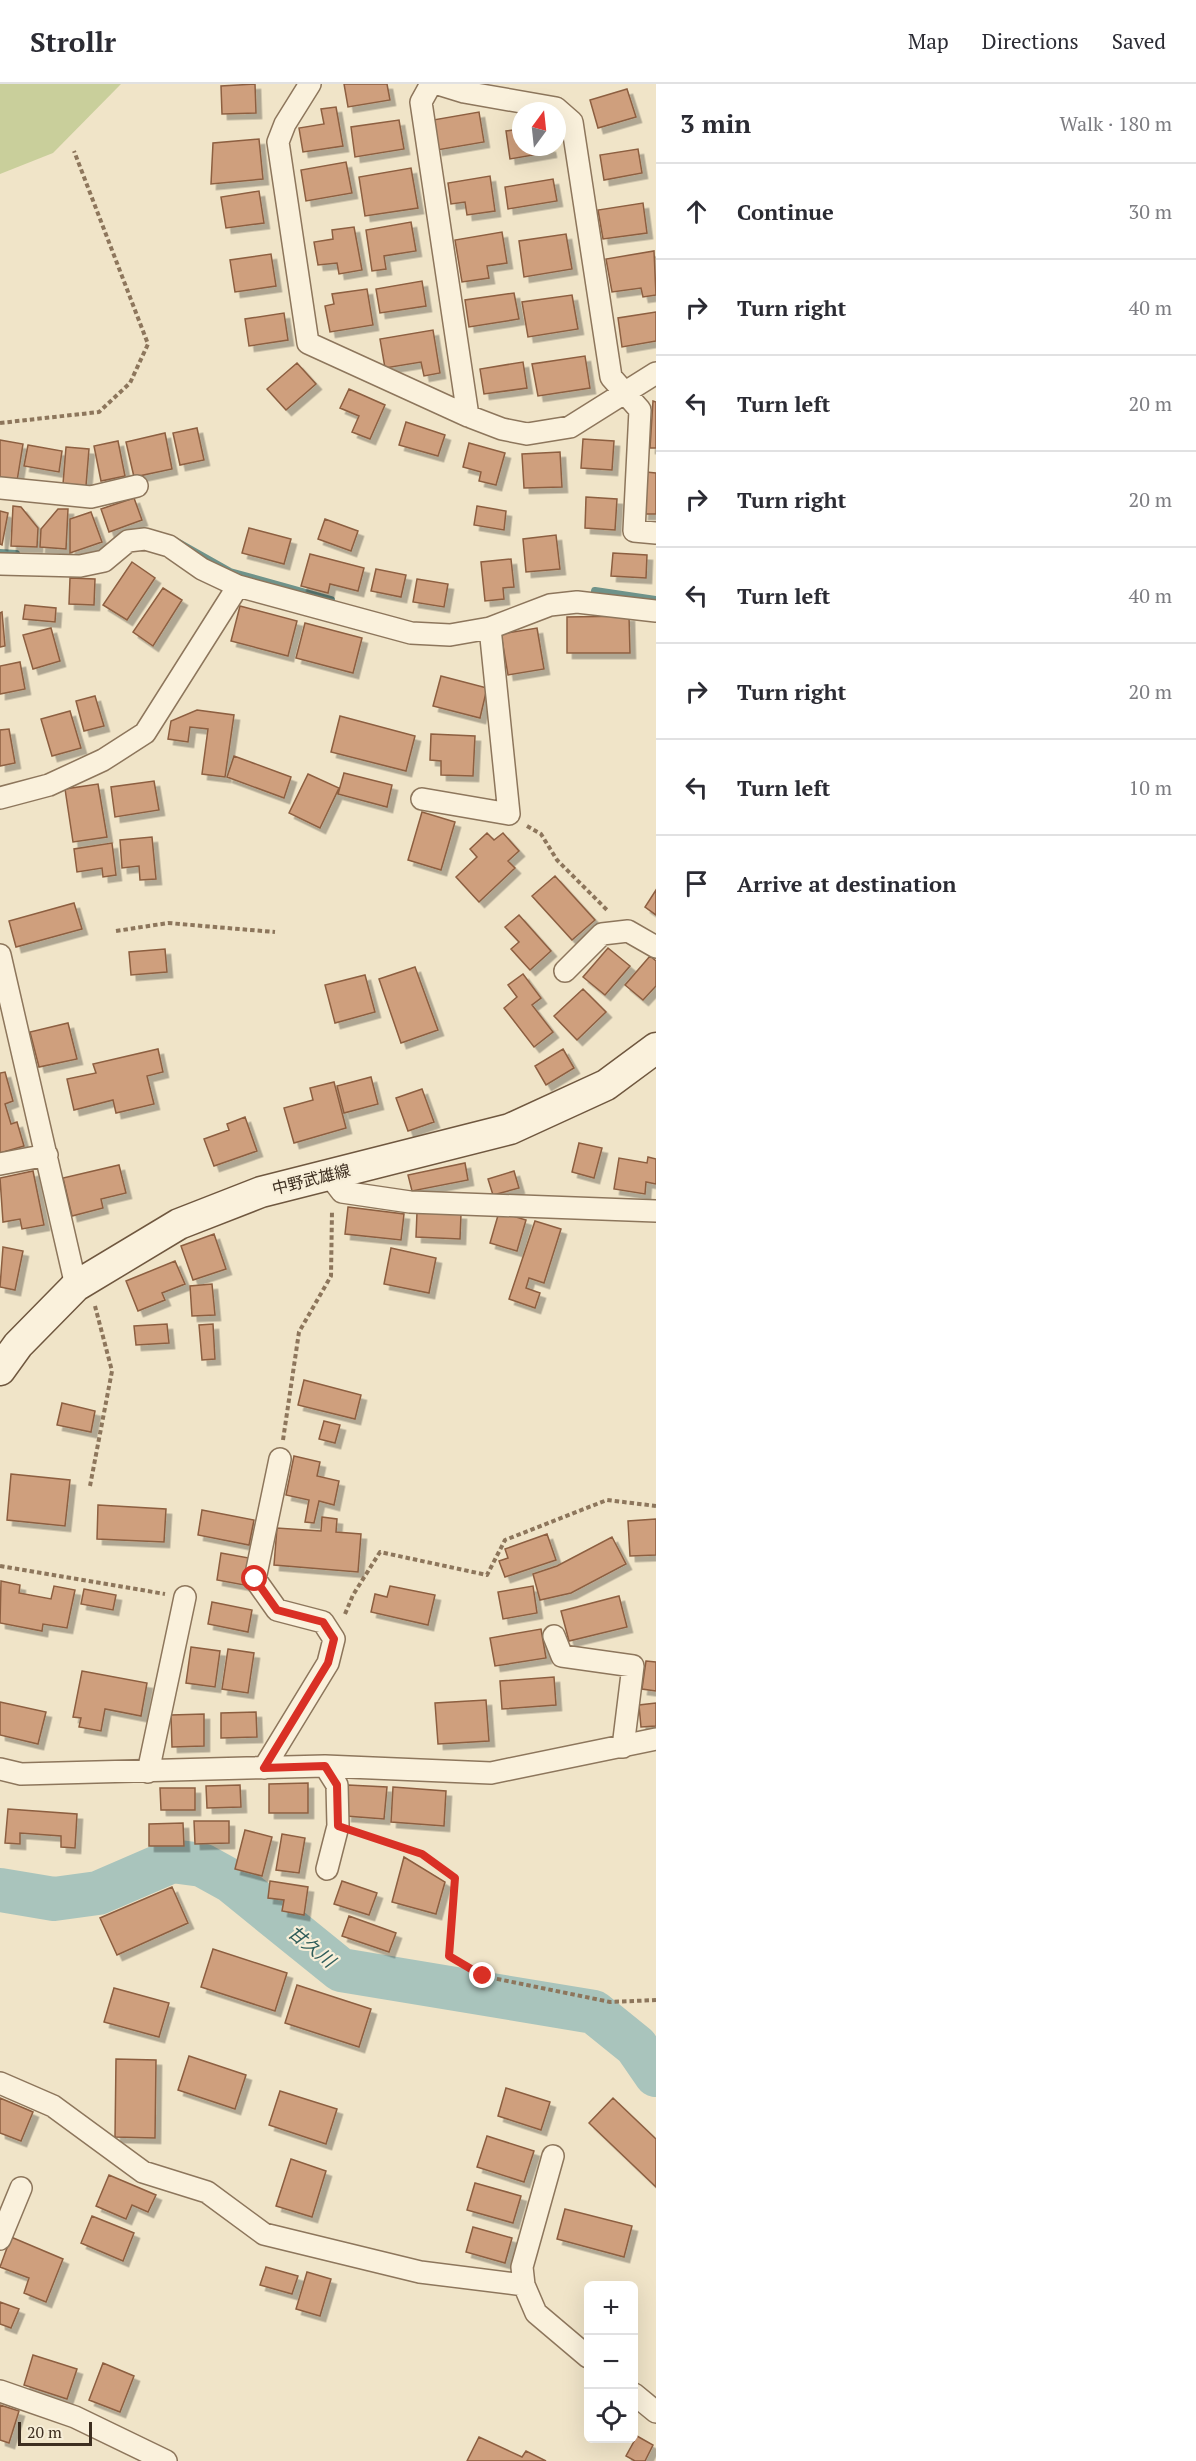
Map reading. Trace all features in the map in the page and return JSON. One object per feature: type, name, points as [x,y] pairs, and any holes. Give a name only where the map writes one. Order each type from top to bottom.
[{"type":"main road","name":"中野武雄線","points":[[0,1370],[9,1341],[76,1286],[179,1224],[261,1192],[335,1183],[510,1129],[606,1085],[656,1048]]},
{"type":"street","points":[[310,84],[285,124],[278,142],[308,343],[468,416],[502,429],[527,434],[570,427],[656,373]]},
{"type":"street","points":[[431,84],[421,102],[468,416]]},
{"type":"street","points":[[438,84],[464,92],[556,108],[572,122],[611,376],[640,410],[634,531],[656,533]]},
{"type":"street","points":[[0,488],[91,497],[136,486]]},
{"type":"street","points":[[0,564],[81,566],[104,561],[128,541],[145,539],[169,546],[202,570],[238,585],[411,633],[450,635],[490,628],[550,605],[577,602],[656,611]]},
{"type":"street","points":[[0,798],[49,785],[103,760],[145,733],[238,585]]},
{"type":"street","points":[[422,799],[508,814],[490,628]]},
{"type":"street","points":[[565,971],[602,934],[628,931],[656,947]]},
{"type":"street","points":[[2,968],[76,1286]]},
{"type":"street","points":[[0,1164],[47,1155]]},
{"type":"street","points":[[335,1183],[410,1202],[656,1211]]},
{"type":"street","points":[[264,1768],[328,1663],[334,1639],[323,1622],[277,1610],[255,1579],[280,1459]]},
{"type":"street","points":[[148,1772],[185,1597]]},
{"type":"street","points":[[554,1636],[562,1656],[633,1666],[623,1747]]},
{"type":"street","points":[[0,1769],[21,1774],[325,1766],[491,1773],[656,1739]]},
{"type":"street","points":[[325,1766],[337,1785],[338,1826],[327,1869]]},
{"type":"street","points":[[0,2083],[53,2106],[143,2172],[207,2192],[264,2234],[420,2272],[524,2285]]},
{"type":"street","points":[[553,2156],[522,2267],[524,2285],[536,2313],[584,2354]]},
{"type":"street","points":[[0,2239],[21,2188]]},
{"type":"street","points":[[0,2391],[75,2417],[158,2460]]},
{"type":"street","points":[[638,2398],[656,2412]]},
{"type":"path","points":[[0,423],[99,412],[130,383],[148,344],[74,151]]},
{"type":"path","points":[[508,814],[541,834],[557,860],[628,931]]},
{"type":"path","points":[[116,931],[168,924],[275,932]]},
{"type":"path","points":[[280,1459],[299,1332],[330,1276],[335,1183]]},
{"type":"path","points":[[76,1286],[94,1302],[112,1371],[90,1486]]},
{"type":"path","points":[[334,1639],[353,1595],[380,1552],[487,1575],[505,1540],[607,1500],[656,1506]]},
{"type":"path","points":[[0,1566],[185,1597]]},
{"type":"path","points":[[338,1826],[422,1854],[455,1878],[449,1956],[483,1976],[610,2002],[656,2001]]},
{"type":"green space","points":[[0,84],[121,84],[53,153],[0,174]]},
{"type":"building","points":[[255,84],[256,113],[222,114],[221,86]]},
{"type":"building","points":[[344,84],[387,84],[390,100],[348,107]]},
{"type":"building","points":[[627,89],[636,117],[598,128],[590,100]]},
{"type":"building","points":[[336,107],[343,146],[303,152],[299,128],[324,124],[321,109]]},
{"type":"building","points":[[479,112],[484,142],[437,150],[433,120]]},
{"type":"building","points":[[399,120],[404,149],[355,157],[351,127]]},
{"type":"building","points":[[512,130],[512,156],[528,156],[510,159],[506,131]]},
{"type":"building","points":[[259,139],[263,179],[211,184],[213,143]]},
{"type":"building","points":[[638,149],[642,173],[604,180],[600,155]]},
{"type":"building","points":[[346,162],[352,193],[306,201],[301,170]]},
{"type":"building","points":[[411,168],[418,208],[365,216],[359,177]]},
{"type":"building","points":[[490,176],[495,211],[467,215],[465,202],[451,204],[448,183]]},
{"type":"building","points":[[553,179],[557,201],[508,209],[505,187]]},
{"type":"building","points":[[259,191],[264,223],[226,228],[221,197]]},
{"type":"building","points":[[643,203],[647,233],[603,239],[598,210]]},
{"type":"building","points":[[411,222],[416,251],[384,256],[386,269],[372,271],[366,230]]},
{"type":"building","points":[[354,227],[362,270],[339,274],[337,263],[318,265],[314,242],[333,239],[332,230]]},
{"type":"building","points":[[502,232],[507,263],[487,266],[489,278],[462,282],[455,240]]},
{"type":"building","points":[[566,234],[572,269],[524,277],[519,241]]},
{"type":"building","points":[[654,251],[656,295],[643,297],[641,288],[612,292],[606,259]]},
{"type":"building","points":[[271,254],[276,286],[235,292],[230,260]]},
{"type":"building","points":[[422,281],[426,306],[380,313],[376,289]]},
{"type":"building","points":[[367,289],[373,325],[330,332],[325,306],[334,304],[332,294]]},
{"type":"building","points":[[514,293],[519,319],[469,327],[465,300]]},
{"type":"building","points":[[572,295],[578,329],[528,337],[522,302]]},
{"type":"building","points":[[656,312],[656,341],[622,347],[618,318]]},
{"type":"building","points":[[284,313],[288,340],[249,346],[245,319]]},
{"type":"building","points":[[433,330],[440,373],[424,376],[421,362],[385,368],[380,339]]},
{"type":"building","points":[[585,356],[590,388],[538,396],[532,364]]},
{"type":"building","points":[[523,362],[527,388],[484,394],[480,369]]},
{"type":"building","points":[[297,363],[316,384],[286,410],[267,389]]},
{"type":"building","points":[[349,389],[385,405],[370,439],[352,432],[359,416],[340,408]]},
{"type":"building","points":[[653,401],[656,402],[656,448],[650,448]]},
{"type":"building","points":[[406,422],[445,435],[438,456],[399,445]]},
{"type":"building","points":[[197,428],[204,460],[180,465],[173,433]]},
{"type":"building","points":[[165,433],[172,469],[134,477],[126,442]]},
{"type":"building","points":[[583,439],[614,441],[612,470],[581,468]]},
{"type":"building","points":[[0,440],[23,444],[17,481],[0,478]]},
{"type":"building","points":[[118,441],[125,476],[101,481],[94,446]]},
{"type":"building","points":[[469,443],[505,453],[496,485],[479,481],[481,472],[463,467]]},
{"type":"building","points":[[28,445],[62,451],[59,472],[24,466]]},
{"type":"building","points":[[66,447],[89,449],[86,486],[63,484]]},
{"type":"building","points":[[560,452],[562,487],[524,488],[522,454]]},
{"type":"building","points":[[646,472],[656,473],[656,514],[643,514]]},
{"type":"building","points":[[586,497],[617,499],[615,530],[585,528]]},
{"type":"building","points":[[134,498],[142,520],[109,532],[101,509]]},
{"type":"building","points":[[13,506],[21,507],[38,528],[37,547],[11,546]]},
{"type":"building","points":[[477,506],[506,511],[504,530],[474,525]]},
{"type":"building","points":[[58,509],[68,509],[66,549],[40,547],[41,529]]},
{"type":"building","points":[[0,511],[8,513],[2,545],[0,544]]},
{"type":"building","points":[[91,512],[102,542],[70,553],[70,519]]},
{"type":"building","points":[[325,519],[358,531],[351,551],[318,539]]},
{"type":"building","points":[[249,528],[291,539],[284,564],[242,553]]},
{"type":"building","points":[[556,535],[560,569],[526,572],[523,539]]},
{"type":"building","points":[[613,553],[647,555],[646,578],[611,576]]},
{"type":"building","points":[[310,554],[364,568],[358,591],[330,584],[328,593],[301,586]]},
{"type":"building","points":[[511,559],[514,587],[503,588],[504,599],[485,601],[481,562]]},
{"type":"building","points":[[132,562],[155,578],[127,620],[103,605]]},
{"type":"building","points":[[376,569],[406,575],[401,597],[371,591]]},
{"type":"building","points":[[70,578],[95,579],[94,605],[69,604]]},
{"type":"building","points":[[417,579],[448,584],[444,607],[413,602]]},
{"type":"building","points":[[163,588],[182,600],[153,646],[133,632]]},
{"type":"building","points":[[25,605],[56,608],[55,622],[23,619]]},
{"type":"building","points":[[240,606],[297,621],[288,656],[231,641]]},
{"type":"building","points":[[2,612],[5,646],[0,647],[0,613]]},
{"type":"building","points":[[629,616],[630,653],[567,653],[567,617]]},
{"type":"building","points":[[305,623],[362,638],[353,673],[296,658]]},
{"type":"building","points":[[51,628],[60,661],[33,669],[23,635]]},
{"type":"building","points":[[537,628],[544,669],[508,675],[501,634]]},
{"type":"building","points":[[20,662],[25,689],[0,694],[0,666]]},
{"type":"building","points":[[441,676],[487,688],[480,718],[433,706]]},
{"type":"building","points":[[95,696],[104,726],[84,731],[76,701]]},
{"type":"building","points":[[197,710],[234,715],[225,777],[202,774],[208,729],[190,727],[188,742],[168,739],[171,721]]},
{"type":"building","points":[[70,711],[81,748],[52,756],[41,719]]},
{"type":"building","points":[[340,716],[415,736],[406,771],[331,752]]},
{"type":"building","points":[[9,729],[15,763],[0,766],[0,730]]},
{"type":"building","points":[[431,734],[475,736],[473,776],[441,775],[441,761],[430,760]]},
{"type":"building","points":[[234,756],[291,777],[284,798],[227,777]]},
{"type":"building","points":[[344,773],[392,785],[387,807],[338,794]]},
{"type":"building","points":[[308,774],[339,788],[320,828],[289,813]]},
{"type":"building","points":[[154,781],[159,810],[115,817],[111,787]]},
{"type":"building","points":[[98,784],[107,837],[73,842],[65,789]]},
{"type":"building","points":[[422,812],[455,822],[441,870],[408,860]]},
{"type":"building","points":[[487,833],[494,840],[503,833],[519,851],[508,861],[515,868],[479,902],[456,877],[477,857],[470,849]]},
{"type":"building","points":[[152,837],[156,879],[140,880],[139,866],[122,868],[120,840]]},
{"type":"building","points":[[112,843],[116,875],[103,877],[102,868],[77,872],[74,849]]},
{"type":"building","points":[[555,876],[595,920],[572,940],[532,896]]},
{"type":"building","points":[[656,890],[656,915],[645,907]]},
{"type":"building","points":[[74,903],[82,929],[16,947],[9,921]]},
{"type":"building","points":[[519,915],[551,951],[530,970],[511,949],[519,942],[505,927]]},
{"type":"building","points":[[608,948],[630,966],[605,995],[583,977]]},
{"type":"building","points":[[165,949],[167,972],[131,975],[129,952]]},
{"type":"building","points":[[650,956],[656,961],[656,986],[643,1000],[625,985]]},
{"type":"building","points":[[415,967],[438,1030],[401,1043],[379,979]]},
{"type":"building","points":[[523,974],[541,998],[532,1005],[553,1032],[534,1047],[504,1008],[517,997],[508,985]]},
{"type":"building","points":[[365,975],[375,1012],[335,1023],[325,985]]},
{"type":"building","points":[[583,989],[606,1012],[577,1040],[554,1016]]},
{"type":"building","points":[[68,1023],[77,1059],[39,1067],[30,1032]]},
{"type":"building","points":[[158,1049],[163,1072],[147,1076],[154,1104],[116,1113],[113,1100],[74,1110],[67,1079],[96,1073],[93,1064]]},
{"type":"building","points":[[563,1049],[574,1068],[546,1085],[535,1066]]},
{"type":"building","points":[[5,1072],[13,1101],[5,1104],[11,1124],[17,1122],[24,1146],[0,1153],[0,1073]]},
{"type":"building","points":[[371,1077],[378,1104],[344,1113],[337,1086]]},
{"type":"building","points":[[334,1082],[346,1128],[294,1143],[284,1108],[313,1100],[310,1088]]},
{"type":"building","points":[[422,1089],[434,1122],[408,1131],[396,1098]]},
{"type":"building","points":[[245,1117],[257,1151],[214,1166],[204,1139],[229,1130],[227,1124]]},
{"type":"building","points":[[579,1143],[602,1148],[594,1178],[572,1172]]},
{"type":"building","points":[[648,1157],[656,1159],[656,1184],[646,1182],[645,1194],[614,1189],[619,1158],[647,1163]]},
{"type":"building","points":[[465,1163],[468,1180],[412,1191],[408,1175]]},
{"type":"building","points":[[119,1165],[126,1193],[101,1199],[103,1208],[72,1216],[63,1178]]},
{"type":"building","points":[[33,1171],[44,1225],[22,1229],[20,1219],[3,1222],[0,1178]]},
{"type":"building","points":[[514,1171],[519,1188],[493,1195],[488,1179]]},
{"type":"building","points":[[348,1207],[404,1214],[401,1240],[345,1234]]},
{"type":"building","points":[[417,1212],[461,1214],[460,1239],[416,1237]]},
{"type":"building","points":[[499,1212],[526,1220],[517,1251],[490,1243]]},
{"type":"building","points":[[535,1221],[561,1229],[544,1283],[529,1278],[526,1288],[540,1293],[535,1308],[509,1299]]},
{"type":"building","points":[[214,1234],[226,1269],[193,1280],[181,1246]]},
{"type":"building","points":[[3,1247],[23,1251],[15,1290],[0,1287]]},
{"type":"building","points":[[391,1248],[436,1258],[429,1293],[384,1284]]},
{"type":"building","points":[[175,1261],[185,1284],[162,1293],[165,1300],[138,1311],[126,1281]]},
{"type":"building","points":[[212,1284],[215,1315],[192,1316],[190,1286]]},
{"type":"building","points":[[167,1324],[169,1343],[136,1345],[134,1326]]},
{"type":"building","points":[[213,1324],[215,1359],[202,1360],[199,1325]]},
{"type":"building","points":[[304,1380],[361,1395],[355,1419],[298,1405]]},
{"type":"building","points":[[62,1403],[95,1411],[91,1432],[57,1425]]},
{"type":"building","points":[[324,1421],[340,1425],[335,1443],[319,1439]]},
{"type":"building","points":[[294,1456],[320,1462],[317,1476],[339,1481],[334,1505],[319,1501],[314,1523],[305,1522],[309,1500],[286,1495]]},
{"type":"building","points":[[11,1474],[70,1480],[65,1526],[7,1520]]},
{"type":"building","points":[[98,1505],[166,1509],[164,1542],[97,1539]]},
{"type":"building","points":[[202,1510],[254,1520],[249,1545],[198,1535]]},
{"type":"building","points":[[322,1517],[337,1519],[336,1532],[361,1534],[358,1572],[274,1565],[277,1528],[321,1531]]},
{"type":"building","points":[[656,1519],[656,1555],[630,1556],[628,1521]]},
{"type":"building","points":[[547,1534],[556,1560],[505,1577],[499,1561],[508,1558],[505,1549]]},
{"type":"building","points":[[612,1537],[626,1564],[571,1593],[540,1600],[533,1574],[557,1566]]},
{"type":"building","points":[[221,1553],[249,1558],[244,1585],[217,1580]]},
{"type":"building","points":[[1,1581],[20,1585],[19,1593],[51,1599],[54,1586],[75,1590],[67,1628],[43,1624],[42,1631],[0,1623]]},
{"type":"building","points":[[390,1586],[435,1595],[428,1625],[371,1612],[375,1594],[387,1597]]},
{"type":"building","points":[[533,1586],[537,1613],[503,1619],[498,1592]]},
{"type":"building","points":[[84,1589],[116,1595],[113,1610],[81,1604]]},
{"type":"building","points":[[619,1596],[627,1627],[569,1641],[561,1611]]},
{"type":"building","points":[[212,1602],[252,1610],[248,1632],[208,1624]]},
{"type":"building","points":[[541,1629],[546,1658],[495,1666],[490,1638]]},
{"type":"building","points":[[191,1647],[220,1651],[215,1687],[186,1683]]},
{"type":"building","points":[[228,1649],[254,1653],[248,1693],[222,1689]]},
{"type":"building","points":[[646,1661],[656,1662],[656,1691],[642,1689]]},
{"type":"building","points":[[82,1671],[147,1683],[141,1716],[105,1709],[101,1731],[79,1727],[81,1718],[73,1717]]},
{"type":"building","points":[[554,1677],[556,1705],[502,1709],[500,1681]]},
{"type":"building","points":[[486,1700],[489,1741],[438,1744],[435,1703]]},
{"type":"building","points":[[0,1702],[46,1712],[38,1744],[0,1735]]},
{"type":"building","points":[[656,1703],[656,1726],[641,1727],[639,1705]]},
{"type":"building","points":[[256,1712],[257,1737],[221,1738],[221,1713]]},
{"type":"building","points":[[204,1714],[204,1746],[172,1747],[171,1715]]},
{"type":"building","points":[[308,1783],[308,1813],[269,1813],[269,1784]]},
{"type":"building","points":[[240,1785],[241,1807],[207,1808],[206,1786]]},
{"type":"building","points":[[348,1785],[387,1787],[384,1819],[346,1816]]},
{"type":"building","points":[[393,1787],[446,1791],[444,1826],[391,1822]]},
{"type":"building","points":[[160,1788],[195,1788],[195,1810],[161,1810]]},
{"type":"building","points":[[8,1809],[77,1814],[75,1848],[61,1847],[61,1836],[20,1833],[20,1844],[5,1843]]},
{"type":"building","points":[[194,1821],[229,1821],[229,1843],[195,1844]]},
{"type":"building","points":[[183,1823],[184,1846],[149,1846],[149,1824]]},
{"type":"building","points":[[245,1830],[272,1837],[262,1876],[235,1869]]},
{"type":"building","points":[[282,1834],[305,1838],[299,1873],[276,1870]]},
{"type":"building","points":[[404,1857],[445,1882],[436,1914],[392,1902]]},
{"type":"building","points":[[270,1881],[308,1887],[304,1915],[282,1911],[284,1900],[268,1898]]},
{"type":"building","points":[[342,1881],[377,1893],[369,1915],[334,1904]]},
{"type":"building","points":[[172,1887],[188,1923],[117,1955],[100,1918]]},
{"type":"building","points":[[349,1916],[396,1933],[389,1952],[342,1936]]},
{"type":"building","points":[[213,1949],[287,1973],[275,2011],[201,1987]]},
{"type":"building","points":[[297,1985],[371,2009],[359,2047],[285,2023]]},
{"type":"building","points":[[114,1988],[169,2003],[159,2037],[104,2022]]},
{"type":"building","points":[[189,2056],[246,2075],[235,2109],[178,2090]]},
{"type":"building","points":[[116,2059],[156,2060],[155,2138],[115,2137]]},
{"type":"building","points":[[506,2088],[550,2102],[541,2130],[498,2116]]},
{"type":"building","points":[[280,2091],[337,2109],[326,2144],[269,2125]]},
{"type":"building","points":[[0,2098],[33,2112],[21,2141],[0,2133]]},
{"type":"building","points":[[613,2098],[656,2139],[656,2187],[589,2123]]},
{"type":"building","points":[[487,2136],[534,2151],[524,2182],[477,2167]]},
{"type":"building","points":[[291,2159],[326,2171],[312,2217],[276,2206]]},
{"type":"building","points":[[109,2175],[156,2195],[148,2212],[132,2205],[126,2219],[96,2206]]},
{"type":"building","points":[[475,2183],[521,2196],[513,2223],[467,2210]]},
{"type":"building","points":[[565,2209],[632,2226],[624,2257],[557,2239]]},
{"type":"building","points":[[92,2216],[134,2233],[123,2261],[81,2243]]},
{"type":"building","points":[[473,2227],[512,2238],[505,2263],[466,2252]]},
{"type":"building","points":[[11,2237],[63,2259],[46,2302],[24,2293],[29,2278],[0,2267]]},
{"type":"building","points":[[266,2267],[298,2276],[292,2294],[260,2285]]},
{"type":"building","points":[[307,2272],[331,2279],[320,2316],[296,2309]]},
{"type":"building","points":[[0,2302],[19,2309],[11,2328],[0,2324]]},
{"type":"building","points":[[33,2355],[77,2369],[67,2399],[24,2385]]},
{"type":"building","points":[[103,2363],[134,2376],[120,2412],[89,2400]]},
{"type":"building","points":[[0,2405],[19,2411],[9,2443],[0,2440]]},
{"type":"building","points":[[479,2437],[522,2457],[526,2451],[546,2461],[467,2461]]},
{"type":"building","points":[[638,2437],[653,2445],[645,2461],[635,2461],[626,2456],[633,2443],[638,2443]]},
{"type":"waterway","points":[[175,541],[230,572],[331,600]]},
{"type":"waterway","points":[[0,553],[16,554]]},
{"type":"waterway","points":[[595,591],[656,600]]},
{"type":"waterway","name":"甘久川","points":[[0,1890],[54,1899],[98,1893],[172,1861],[202,1865],[231,1881],[341,1970],[594,2012],[636,2046],[656,2075]]},
{"type":"route","points":[[255,1579],[277,1610],[323,1622],[334,1639],[328,1663],[264,1768],[325,1766],[337,1785],[338,1826],[422,1854],[455,1878],[449,1956],[483,1976]]}]
